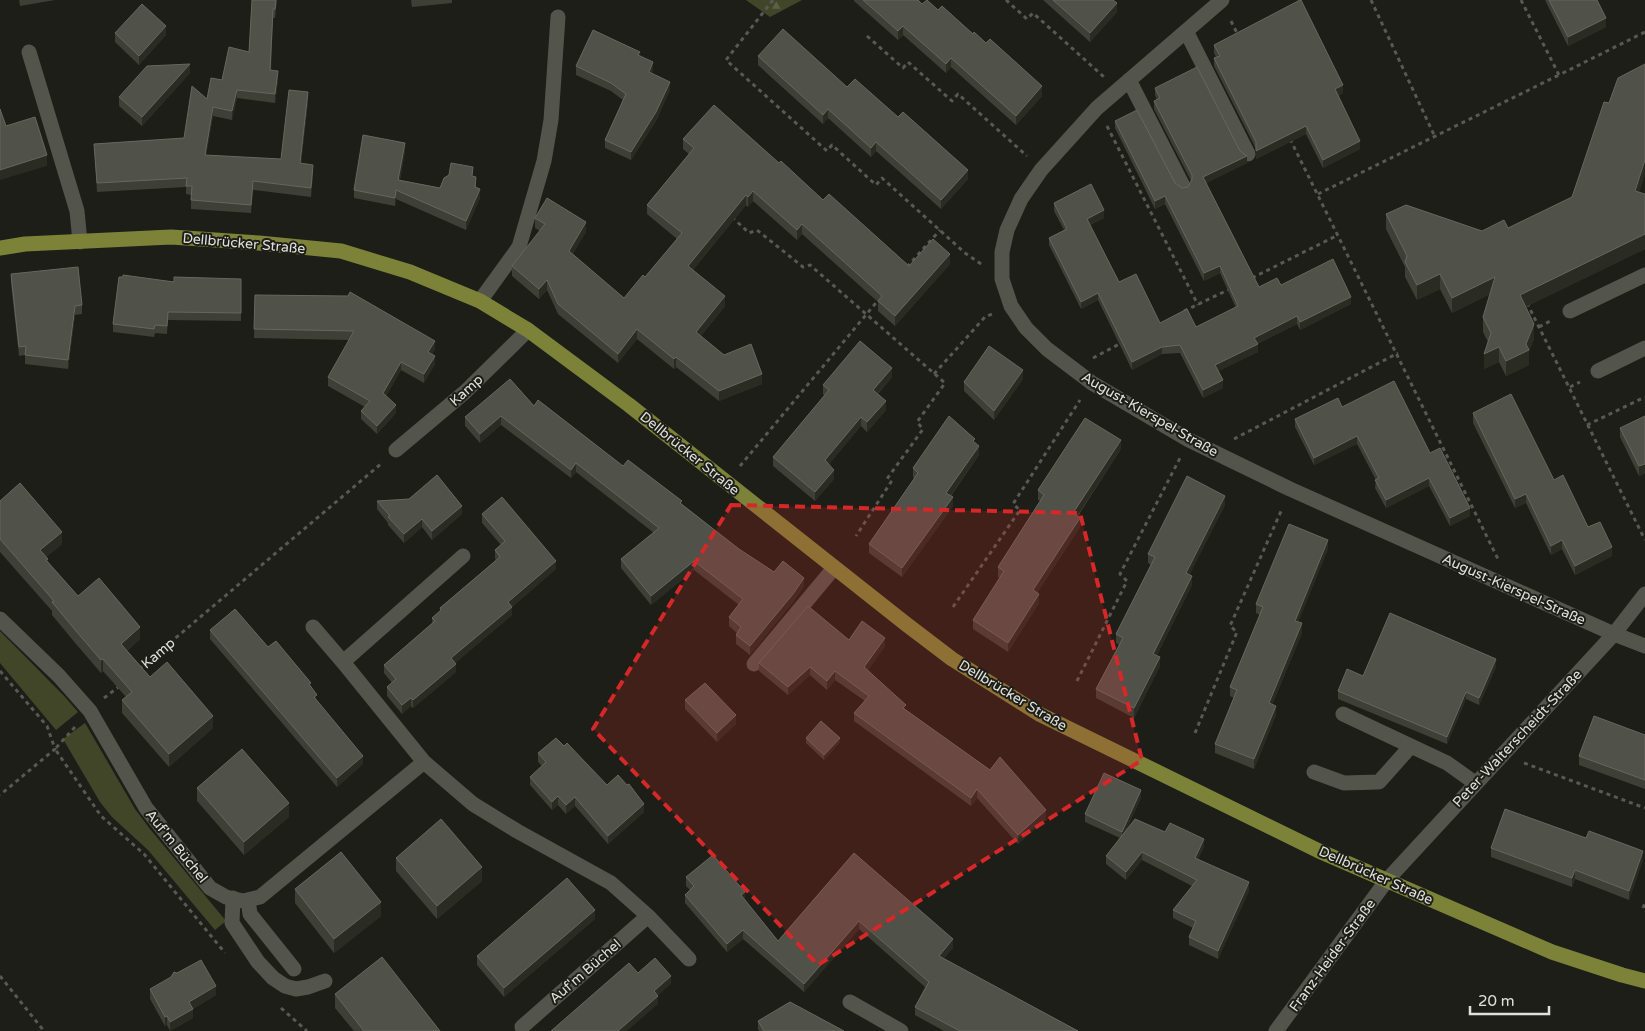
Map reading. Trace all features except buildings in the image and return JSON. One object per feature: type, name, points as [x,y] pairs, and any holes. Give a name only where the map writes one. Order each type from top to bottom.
[{"type":"main road","name":"Dellbrücker Straße","points":[[0,248],[25,244],[171,237],[341,251],[410,272],[480,301],[528,330],[629,405],[952,659],[1039,714],[1319,851],[1552,952],[1622,975],[1645,980]]},
{"type":"street","name":"August-Kierspel-Straße","points":[[1221,0],[1097,108],[1041,170],[1021,200],[1007,230],[1002,252],[1002,279],[1011,306],[1026,328],[1047,349],[1092,383],[1190,440],[1290,489],[1614,634],[1645,646]]},
{"type":"street","points":[[480,301],[519,247],[544,161],[551,120],[558,17]]},
{"type":"street","points":[[1186,31],[1248,154]]},
{"type":"street","points":[[29,52],[77,211],[80,242]]},
{"type":"street","points":[[1124,85],[1184,186]]},
{"type":"street","points":[[1570,311],[1645,275]]},
{"type":"street","name":"Kamp","points":[[396,450],[465,392],[528,330]]},
{"type":"street","points":[[1598,371],[1645,348]]},
{"type":"street","points":[[344,662],[463,556]]},
{"type":"street","points":[[754,664],[834,568]]},
{"type":"street","name":"Peter-Walterscheidt-Straße","points":[[1387,880],[1614,634],[1645,594]]},
{"type":"street","name":"Auf'm Büchel","points":[[0,619],[59,676],[90,711],[146,808],[210,888],[226,897],[241,899]]},
{"type":"street","points":[[313,628],[344,662],[424,762],[473,804],[517,831],[612,883],[648,916],[689,959]]},
{"type":"street","points":[[1343,714],[1447,763],[1475,783]]},
{"type":"street","points":[[1314,772],[1344,783],[1378,782],[1411,746]]},
{"type":"street","points":[[241,899],[260,898],[424,762]]},
{"type":"street","name":"Franz-Heider-Straße","points":[[1276,1031],[1387,880]]},
{"type":"street","points":[[241,899],[250,914],[294,969]]},
{"type":"street","points":[[241,899],[232,923],[258,962],[273,978],[285,986],[296,989],[325,981]]},
{"type":"street","name":"Auf'm Büchel","points":[[522,1026],[648,916]]},
{"type":"street","points":[[850,1002],[901,1031]]},
{"type":"path","points":[[773,0],[726,60],[827,151],[832,145],[876,185],[882,178],[965,253],[1002,279]]},
{"type":"path","points":[[1006,0],[1027,19],[1033,13],[1124,85]]},
{"type":"path","points":[[1221,0],[1238,36]]},
{"type":"path","points":[[1371,0],[1435,136]]},
{"type":"path","points":[[1521,0],[1559,75]]},
{"type":"path","points":[[1318,194],[1645,32]]},
{"type":"path","points":[[868,36],[903,68],[908,62],[952,101],[958,94],[1041,170]]},
{"type":"path","points":[[1097,108],[1198,305]]},
{"type":"path","points":[[1287,133],[1398,353],[1513,588]]},
{"type":"path","points":[[729,214],[749,233],[757,230],[803,267],[810,265],[946,383],[917,422],[923,429],[887,479],[891,482],[856,536]]},
{"type":"path","points":[[904,270],[940,230]]},
{"type":"path","points":[[1250,279],[1338,235]]},
{"type":"path","points":[[1181,313],[1233,287]]},
{"type":"path","points":[[740,465],[885,292]]},
{"type":"path","points":[[1525,299],[1645,540]]},
{"type":"path","points":[[934,374],[986,317],[1011,306]]},
{"type":"path","points":[[1072,368],[1131,339]]},
{"type":"path","points":[[1211,451],[1398,353]]},
{"type":"path","points":[[954,607],[1020,510],[1013,504],[1092,383]]},
{"type":"path","points":[[1587,425],[1645,397]]},
{"type":"path","points":[[1077,681],[1127,580],[1120,574],[1190,440]]},
{"type":"path","name":"Kamp","points":[[139,669],[396,450]]},
{"type":"path","points":[[1195,733],[1237,632],[1230,626],[1290,489]]},
{"type":"path","points":[[0,671],[47,726],[55,749],[101,816],[144,854],[230,960]]},
{"type":"path","points":[[0,795],[55,749],[90,711],[124,682]]},
{"type":"path","points":[[1503,755],[1645,808]]},
{"type":"path","points":[[1643,908],[1645,903]]},
{"type":"path","points":[[0,976],[44,1031]]},
{"type":"path","points":[[280,1008],[307,1031]]},
{"type":"highlighted area","points":[[731,505],[1080,513],[1142,760],[818,965],[593,729]]},
{"type":"green space","points":[[746,0],[802,0],[770,17]]},
{"type":"green space","points":[[0,631],[78,712],[56,730],[0,663]]},
{"type":"green space","points":[[85,723],[135,809],[226,921],[215,930],[148,850],[112,817],[100,802],[63,739]]}]
